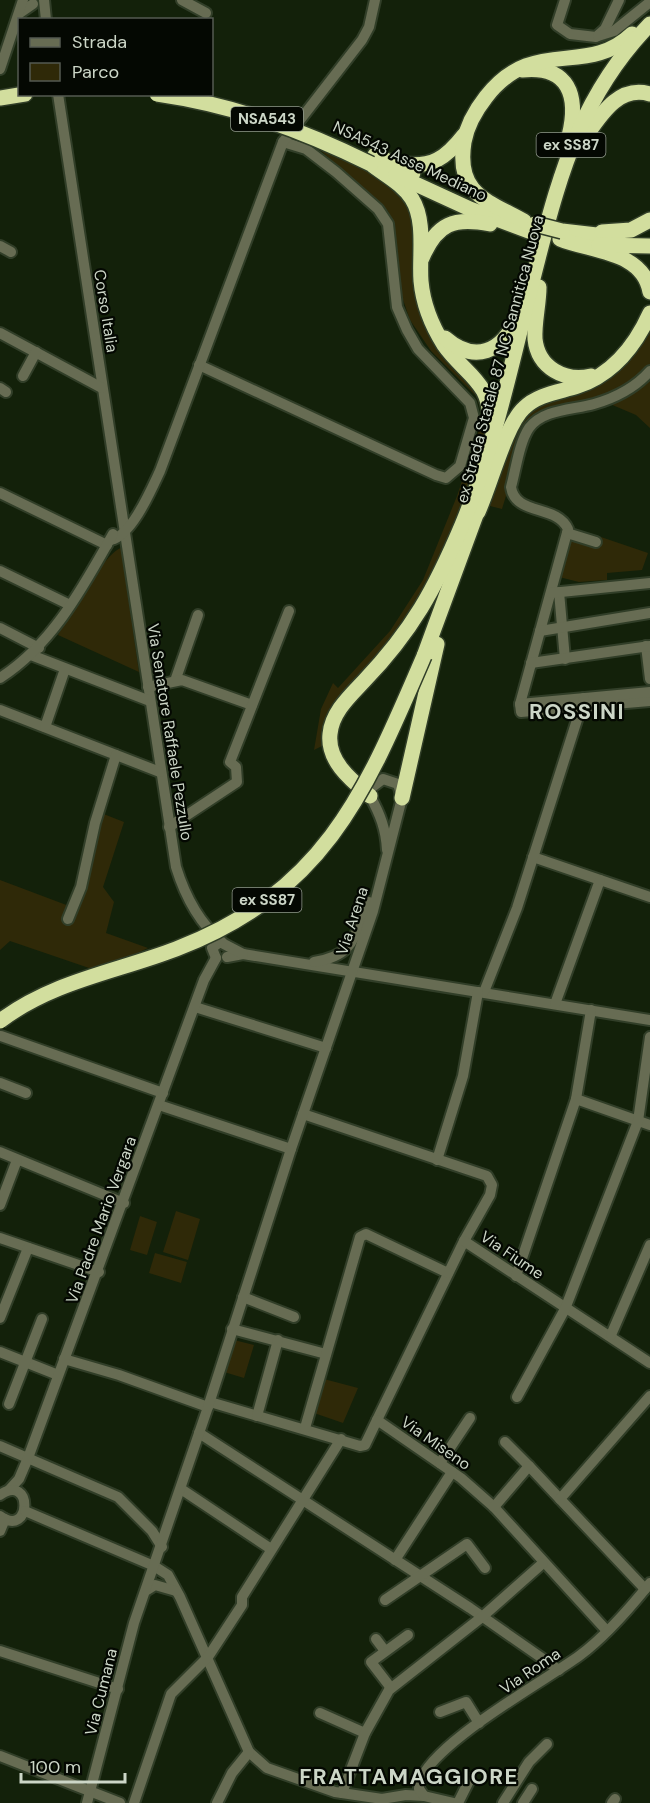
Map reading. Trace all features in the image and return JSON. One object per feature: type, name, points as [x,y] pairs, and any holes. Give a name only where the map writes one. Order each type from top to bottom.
[{"type":"highway","points":[[373,159],[403,164],[430,165],[443,159],[466,132],[490,92],[516,70],[543,59],[603,53],[617,47],[650,16]]},
{"type":"highway","name":"ex Strada Statale 87 NC Sannitica Nuova","points":[[473,509],[504,424],[562,171],[574,137],[598,91],[650,24]]},
{"type":"highway","name":"ex Strada Statale 87 NC Sannitica Nuova","points":[[1,1029],[63,985],[192,942],[250,912],[278,892],[324,846],[352,809],[373,772],[424,656],[463,555],[484,463],[535,286],[581,142],[612,86],[650,37]]},
{"type":"highway","points":[[516,70],[548,71],[566,85],[572,96],[574,107],[562,171]]},
{"type":"highway","points":[[0,88],[18,86]]},
{"type":"highway","points":[[581,142],[608,105],[632,92],[650,94]]},
{"type":"highway","name":"NSA543 Asse Mediano","points":[[213,94],[307,124],[373,159]]},
{"type":"highway","points":[[0,98],[18,95]]},
{"type":"highway","name":"NSA543 Asse Mediano","points":[[168,96],[227,107],[265,118],[373,159],[531,226],[601,245],[650,246]]},
{"type":"highway","points":[[466,132],[462,163],[469,185],[487,202],[531,226]]},
{"type":"highway","points":[[373,159],[414,201],[425,302],[436,331],[452,354],[483,388],[489,401],[491,413],[484,463]]},
{"type":"highway","points":[[581,234],[631,230],[650,220]]},
{"type":"highway","points":[[421,261],[428,245],[447,225],[462,221],[531,226]]},
{"type":"highway","points":[[561,235],[635,265],[643,273],[650,292]]},
{"type":"highway","name":"NSA543 Asse Mediano","points":[[561,235],[650,237]]},
{"type":"highway","points":[[436,331],[460,349],[472,353],[489,351],[510,333],[535,286]]},
{"type":"highway","points":[[535,286],[535,338],[538,352],[545,364],[567,377],[582,378],[600,374]]},
{"type":"highway","points":[[370,796],[346,775],[337,762],[330,746],[333,721],[345,701],[386,658],[418,615],[445,566],[517,415],[538,398],[581,385],[600,374],[630,348],[650,313]]},
{"type":"highway","points":[[402,798],[433,657],[463,555]]},
{"type":"street","points":[[182,0],[206,13]]},
{"type":"street","points":[[0,678],[35,651],[70,605],[116,532],[125,531],[145,504],[160,471],[284,142],[362,40],[369,27],[375,0]]},
{"type":"street","points":[[565,0],[557,25],[570,34],[596,37],[614,31],[650,2]]},
{"type":"street","points":[[596,37],[605,29],[619,0]]},
{"type":"street","points":[[18,18],[20,13],[34,1],[46,17]]},
{"type":"street","points":[[0,69],[18,19]]},
{"type":"street","name":"Corso Italia","points":[[58,96],[125,531]]},
{"type":"street","points":[[199,365],[436,476],[446,478],[460,466],[474,418],[470,403],[418,349],[407,330],[397,307],[388,224],[378,209],[336,172],[306,149],[284,142]]},
{"type":"street","points":[[0,246],[11,252]]},
{"type":"street","points":[[0,333],[102,388]]},
{"type":"street","points":[[23,376],[36,352]]},
{"type":"street","points":[[650,371],[634,386],[608,399],[541,417],[527,432],[511,487],[512,494],[519,503],[561,518],[568,529],[555,593],[540,631],[520,708],[637,698],[650,692]]},
{"type":"street","points":[[0,493],[109,542]]},
{"type":"street","name":"Via Senatore Raffaele Pezzullo","points":[[125,531],[160,772],[181,882],[218,954]]},
{"type":"street","points":[[567,533],[596,542]]},
{"type":"street","points":[[0,571],[70,605]]},
{"type":"street","points":[[555,593],[650,582]]},
{"type":"street","points":[[555,593],[566,659]]},
{"type":"street","points":[[169,827],[237,782],[236,767],[230,762],[289,611]]},
{"type":"street","points":[[540,631],[650,613]]},
{"type":"street","points":[[175,681],[198,615]]},
{"type":"street","points":[[0,628],[65,669],[150,701]]},
{"type":"street","points":[[531,663],[648,646],[650,679]]},
{"type":"street","points":[[45,727],[65,669]]},
{"type":"street","points":[[148,687],[182,680],[252,705]]},
{"type":"street","points":[[637,698],[650,702]]},
{"type":"street","points":[[437,1160],[463,1076],[481,992],[517,908],[582,702]]},
{"type":"street","points":[[0,710],[160,772]]},
{"type":"street","points":[[68,918],[81,887],[95,823],[116,754]]},
{"type":"street","points":[[387,850],[381,815],[370,796],[376,782],[383,779],[398,784],[402,798]]},
{"type":"street","name":"Via Arena","points":[[243,1297],[380,880],[402,798]]},
{"type":"street","points":[[532,857],[650,897]]},
{"type":"street","name":"Via Arena","points":[[306,964],[325,960],[347,950],[380,880]]},
{"type":"street","points":[[555,1004],[600,880]]},
{"type":"street","name":"Via Senatore Raffaele Pezzullo","points":[[208,931],[225,943]]},
{"type":"street","points":[[218,954],[216,943],[225,943],[243,954]]},
{"type":"street","points":[[218,954],[230,952],[225,943]]},
{"type":"street","points":[[218,954],[243,954],[650,1020]]},
{"type":"street","name":"Via Padre Mario Vergara","points":[[4,1493],[19,1479],[28,1458],[99,1272],[195,1007],[218,954]]},
{"type":"street","points":[[195,1007],[326,1048]]},
{"type":"street","points":[[516,1276],[576,1099],[591,1010]]},
{"type":"street","points":[[1,1029],[164,1093]]},
{"type":"street","points":[[517,1397],[566,1309],[638,1121],[650,1038]]},
{"type":"street","points":[[0,1083],[26,1093]]},
{"type":"street","points":[[576,1099],[650,1125]]},
{"type":"street","points":[[159,1105],[291,1149]]},
{"type":"street","points":[[303,1114],[487,1176],[492,1185],[490,1195],[464,1241]]},
{"type":"street","points":[[0,1152],[124,1203]]},
{"type":"street","points":[[0,1205],[17,1160]]},
{"type":"street","points":[[305,1428],[359,1239],[363,1235],[448,1273]]},
{"type":"street","points":[[0,1238],[99,1272]]},
{"type":"street","name":"Via Fiume","points":[[377,1420],[464,1241],[566,1309],[611,1335],[650,1363]]},
{"type":"street","points":[[611,1335],[650,1245]]},
{"type":"street","points":[[0,1318],[28,1248]]},
{"type":"street","points":[[243,1297],[294,1317]]},
{"type":"street","name":"Via Cumana","points":[[87,1803],[134,1623],[162,1546],[243,1297]]},
{"type":"street","points":[[9,1404],[42,1318]]},
{"type":"street","points":[[232,1329],[326,1354]]},
{"type":"street","points":[[258,1416],[278,1340]]},
{"type":"street","points":[[0,1352],[58,1376]]},
{"type":"street","name":"Via Miseno","points":[[64,1359],[209,1405],[305,1428],[362,1446],[377,1420],[440,1463],[494,1507],[607,1631]]},
{"type":"street","points":[[560,1499],[650,1396]]},
{"type":"street","points":[[440,1463],[470,1418]]},
{"type":"street","points":[[199,1433],[303,1499],[559,1670]]},
{"type":"street","points":[[134,1803],[171,1694],[208,1657],[242,1605],[242,1597],[271,1549],[341,1439]]},
{"type":"street","points":[[505,1442],[647,1586]]},
{"type":"street","points":[[0,1446],[118,1497],[152,1531],[162,1546]]},
{"type":"street","points":[[494,1507],[529,1466]]},
{"type":"street","points":[[395,1560],[452,1472]]},
{"type":"street","points":[[181,1489],[271,1549]]},
{"type":"street","points":[[4,1493],[22,1496],[25,1511]]},
{"type":"street","points":[[0,1532],[2,1517],[16,1519],[25,1511]]},
{"type":"street","points":[[25,1511],[154,1566],[168,1575],[208,1657],[249,1752],[267,1768],[336,1796],[382,1799],[424,1796],[456,1803],[470,1779]]},
{"type":"street","points":[[385,1600],[467,1544],[485,1568]]},
{"type":"street","points":[[336,1796],[364,1733],[391,1688],[482,1617],[543,1563]]},
{"type":"street","points":[[147,1590],[155,1586],[176,1591]]},
{"type":"street","name":"Via Roma","points":[[396,1799],[422,1776],[443,1748],[559,1670],[607,1631],[647,1586]]},
{"type":"street","points":[[391,1688],[371,1662],[408,1635]]},
{"type":"street","points":[[376,1639],[385,1651]]},
{"type":"street","points":[[0,1651],[118,1689]]},
{"type":"street","points":[[440,1712],[466,1702],[479,1723]]},
{"type":"street","points":[[320,1713],[364,1733]]},
{"type":"street","points":[[503,1803],[529,1762],[547,1744]]},
{"type":"street","points":[[217,1803],[232,1773],[249,1752]]},
{"type":"street","points":[[0,1756],[120,1803]]},
{"type":"street","points":[[422,1776],[419,1789],[424,1796]]},
{"type":"street","points":[[523,1803],[532,1789]]},
{"type":"green space","points":[[320,150],[384,177],[411,201],[419,294],[484,393],[487,426],[464,499],[432,586],[326,744],[314,750],[321,709],[333,683],[338,688],[390,631],[423,580],[457,496],[480,427],[481,410],[476,396],[431,351],[410,320],[400,291],[393,226],[388,211]]},
{"type":"green space","points":[[650,330],[650,364],[639,375],[613,392],[538,416],[513,473],[502,509],[490,506],[513,430],[530,407],[610,375],[634,354]]},
{"type":"green space","points":[[650,378],[650,428],[636,415],[610,404],[638,389]]},
{"type":"green space","points":[[571,537],[599,545],[601,537],[648,553],[642,570],[607,573],[607,580],[579,582],[559,577]]},
{"type":"green space","points":[[121,548],[139,672],[58,635],[97,573],[114,552]]},
{"type":"green space","points":[[101,813],[124,822],[103,887],[114,902],[106,933],[148,948],[119,962],[92,969],[10,941],[0,950],[0,880],[77,909]]},
{"type":"green space","points":[[176,1211],[200,1219],[188,1260],[163,1252]]},
{"type":"green space","points":[[140,1216],[157,1222],[147,1255],[130,1250]]},
{"type":"green space","points":[[155,1253],[187,1262],[181,1283],[149,1273]]},
{"type":"green space","points":[[234,1340],[254,1345],[244,1378],[224,1372]]},
{"type":"green space","points":[[324,1379],[358,1388],[343,1423],[314,1413]]},
{"type":"district","name":"ROSSINI","points":[[577,711]]},
{"type":"district","name":"FRATTAMAGGIORE","points":[[409,1776]]}]
